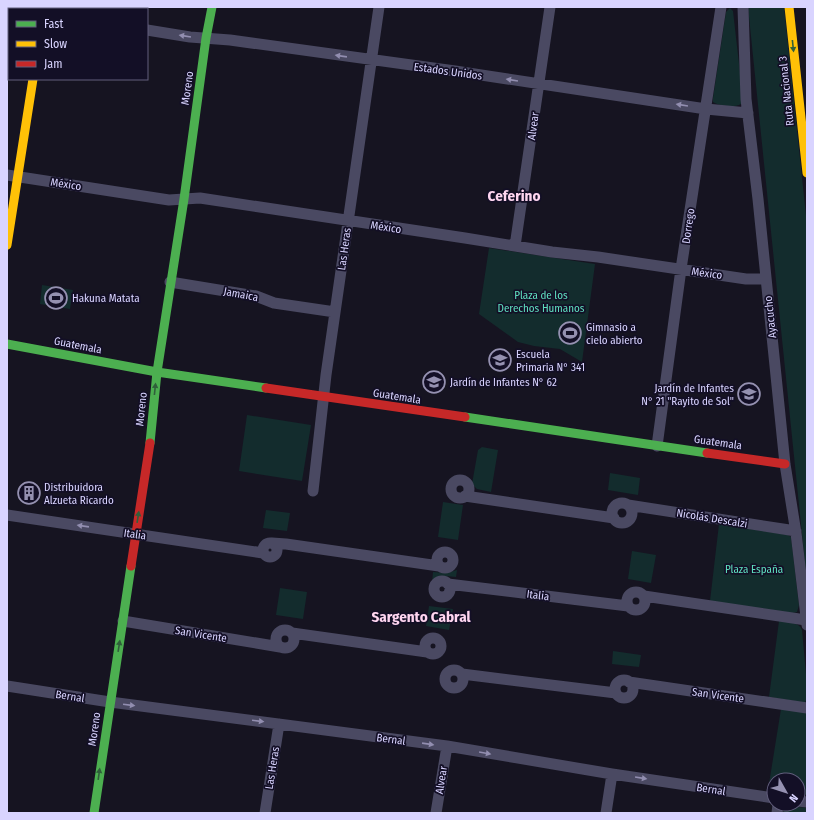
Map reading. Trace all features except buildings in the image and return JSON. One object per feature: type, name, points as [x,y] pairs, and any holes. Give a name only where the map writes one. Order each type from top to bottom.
[{"type":"main road","name":"Moreno","points":[[94,813],[148,451],[157,372],[170,282],[184,199],[206,38],[212,7]]},
{"type":"main road","name":"Ruta Nacional 3","points":[[789,7],[807,173]]},
{"type":"main road","points":[[7,245],[12,176],[33,80]]},
{"type":"main road","name":"Guatemala","points":[[7,344],[157,372],[785,464]]},
{"type":"street","name":"Las Heras","points":[[313,491],[323,397],[370,60],[379,7]]},
{"type":"street","name":"Alvear","points":[[515,246],[550,7]]},
{"type":"street","name":"Dorrego","points":[[657,446],[721,7]]},
{"type":"street","name":"Ayacucho","points":[[743,7],[746,99],[785,464],[796,531],[807,626]]},
{"type":"street","name":"Estados Unidos","points":[[148,30],[190,37],[230,40],[706,109],[748,113]]},
{"type":"street","name":"México","points":[[12,176],[168,200],[200,198],[515,246],[746,278],[766,279]]},
{"type":"street","name":"Jamaica","points":[[170,282],[256,296],[274,303],[335,312]]},
{"type":"street","name":"Nicolás Descalzi","points":[[465,496],[614,518],[620,522],[627,521],[631,517],[632,510],[628,505],[796,531]]},
{"type":"street","name":"Italia","points":[[7,515],[263,553],[269,558],[276,554],[277,548],[272,543],[440,566]]},
{"type":"street","name":"Italia","points":[[448,584],[628,606],[634,610],[643,607],[645,602],[644,596],[806,620]]},
{"type":"street","name":"San Vicente","points":[[122,621],[280,647],[276,642],[276,636],[278,633],[286,630],[292,633],[427,652]]},
{"type":"street","name":"San Vicente","points":[[462,674],[616,693],[623,698],[631,695],[633,687],[629,682],[807,708]]},
{"type":"street","name":"Bernal","points":[[7,686],[110,702],[446,746],[612,774],[766,797]]},
{"type":"street","name":"Las Heras","points":[[265,813],[279,724]]},
{"type":"street","name":"Alvear","points":[[436,813],[446,746]]},
{"type":"street","points":[[606,813],[612,774]]},
{"type":"green space","points":[[748,7],[784,7],[807,225],[807,583]]},
{"type":"green space","points":[[730,8],[733,11],[743,99],[741,104],[731,106],[713,102],[726,12]]},
{"type":"green space","name":"Plaza de los Derechos Humanos","points":[[489,248],[595,264],[582,362],[560,349],[534,346],[518,342],[479,314]]},
{"type":"green space","name":"Hakuna Matata","points":[[42,285],[73,290],[70,309],[40,304]]},
{"type":"green space","points":[[247,415],[311,425],[302,481],[239,471]]},
{"type":"green space","points":[[482,447],[498,450],[491,492],[477,489],[472,484],[478,450]]},
{"type":"green space","points":[[610,473],[640,478],[638,495],[608,490]]},
{"type":"green space","points":[[443,502],[463,505],[458,540],[438,537]]},
{"type":"green space","points":[[266,510],[290,513],[287,531],[263,528]]},
{"type":"green space","name":"Plaza España","points":[[719,524],[788,535],[791,537],[799,605],[797,612],[792,613],[710,601]]},
{"type":"green space","points":[[632,551],[656,555],[651,583],[628,579]]},
{"type":"green space","points":[[457,570],[456,577],[443,577],[432,583],[433,572],[447,573]]},
{"type":"green space","points":[[280,588],[307,592],[303,619],[276,615]]},
{"type":"green space","points":[[429,606],[453,609],[449,630],[426,626]]},
{"type":"green space","points":[[779,621],[796,624],[801,627],[802,630],[807,685],[807,700],[805,702],[769,697]]},
{"type":"green space","points":[[613,651],[641,655],[639,667],[612,664]]},
{"type":"green space","points":[[781,709],[807,713],[807,795],[806,772],[771,772]]},
{"type":"green space","points":[[807,808],[807,813],[783,813],[806,812]]},
{"type":"traffic: fast","points":[[150,443],[157,372],[184,199],[206,38],[212,7]]},
{"type":"traffic: fast","points":[[7,344],[157,372],[266,388]]},
{"type":"traffic: fast","points":[[465,417],[707,453]]},
{"type":"traffic: fast","points":[[94,813],[131,566]]},
{"type":"traffic: slow","points":[[789,7],[807,173]]},
{"type":"traffic: slow","points":[[7,245],[33,80]]},
{"type":"traffic: jam","points":[[266,388],[465,417]]},
{"type":"traffic: jam","points":[[131,566],[150,443]]},
{"type":"traffic: jam","points":[[707,453],[785,464]]},
{"type":"place","name":"Hakuna Matata","points":[[56,298]]},
{"type":"place","name":"Gimnasio a cielo abierto","points":[[570,333]]},
{"type":"place","name":"Escuela Primaria N° 341","points":[[500,360]]},
{"type":"place","name":"Jardín de Infantes N° 62","points":[[434,382]]},
{"type":"place","name":"Jardín de Infantes N° 21 \"Rayito de Sol\"","points":[[749,394]]},
{"type":"place","name":"Distribuidora Alzueta Ricardo","points":[[29,493]]},
{"type":"district","name":"Ceferino","points":[[514,196]]},
{"type":"district","name":"Sargento Cabral","points":[[421,617]]}]
